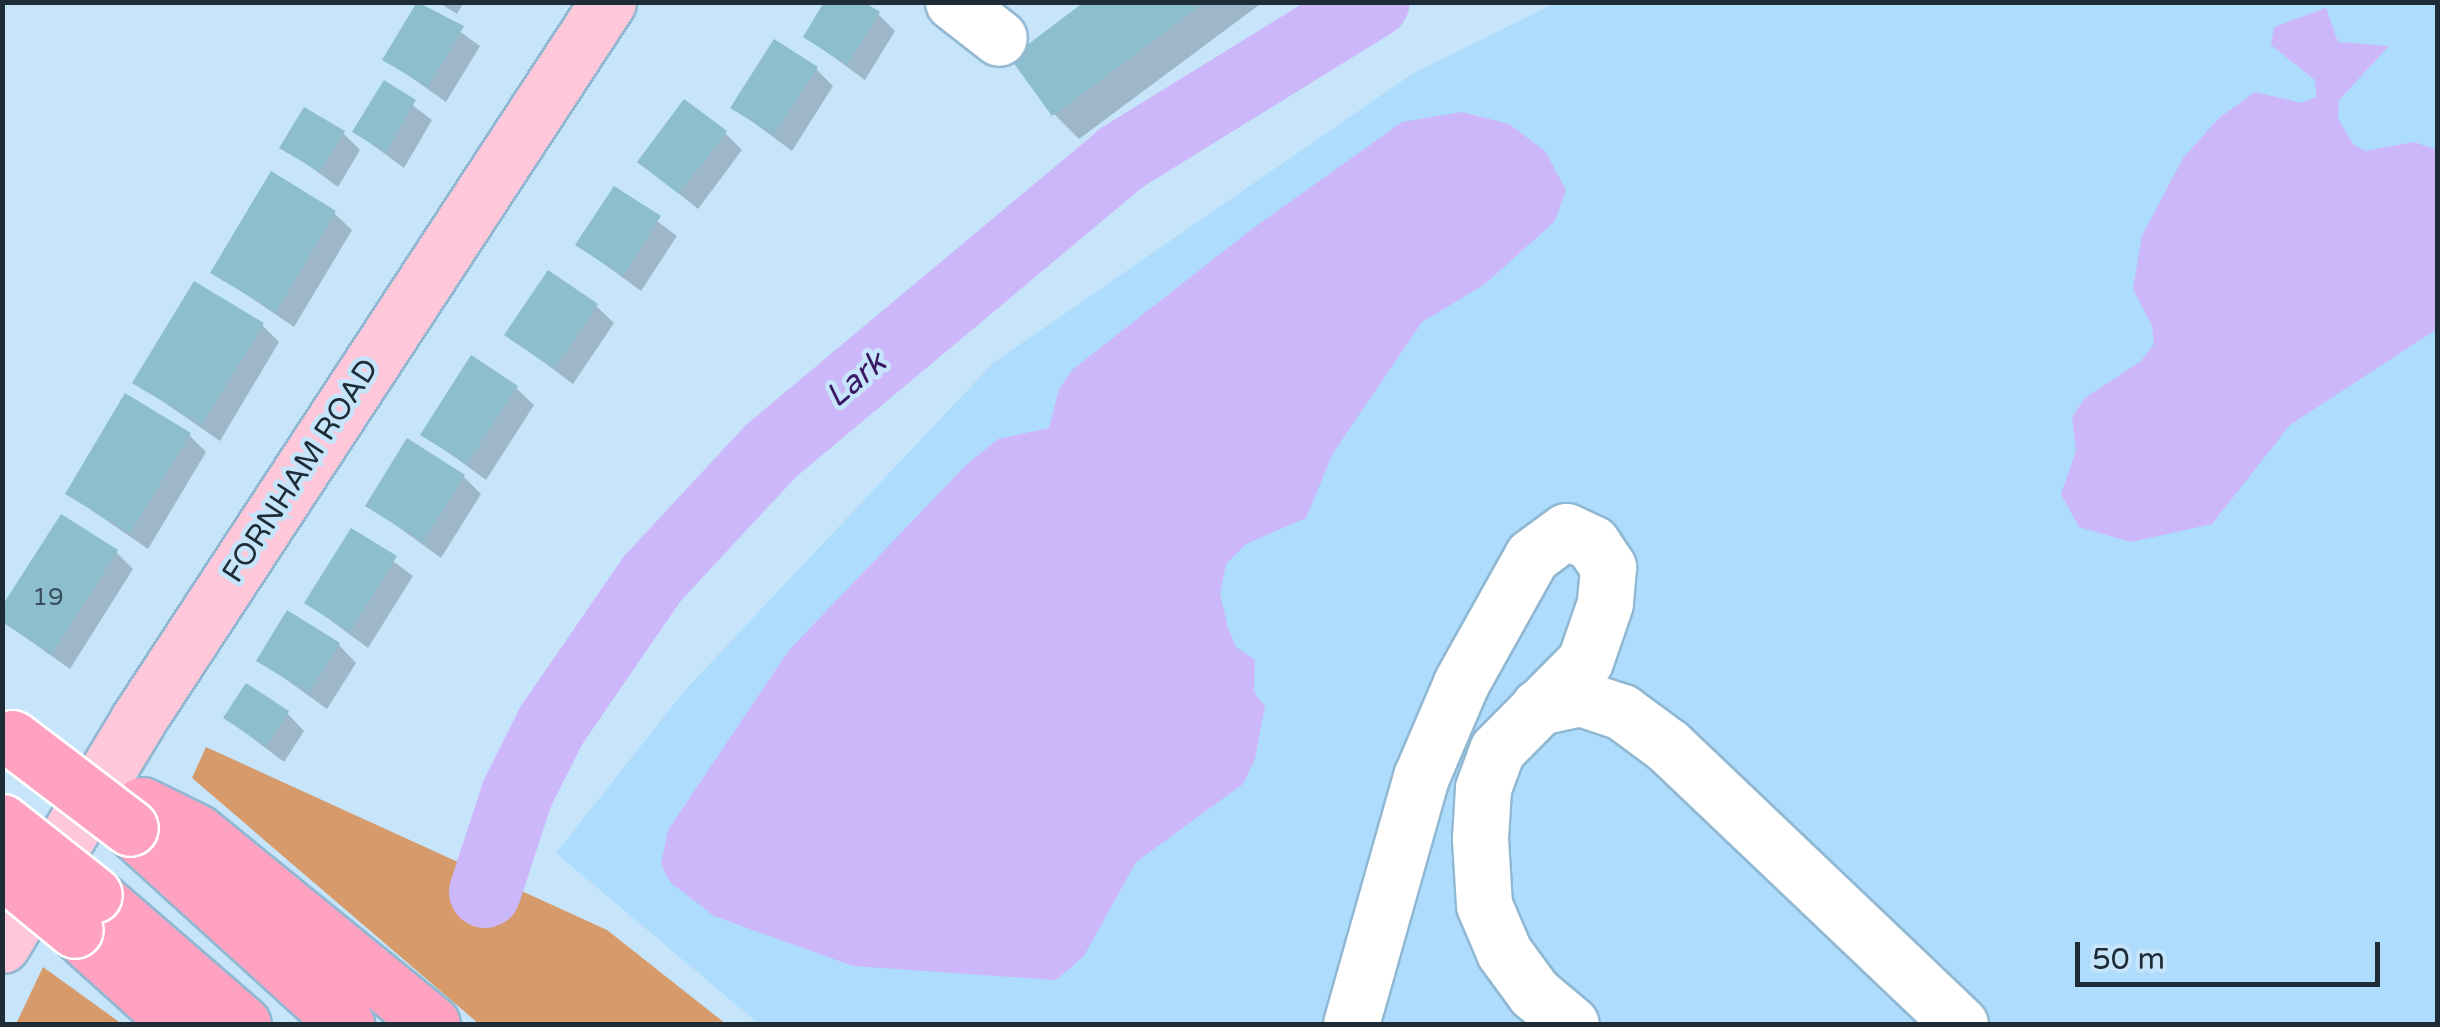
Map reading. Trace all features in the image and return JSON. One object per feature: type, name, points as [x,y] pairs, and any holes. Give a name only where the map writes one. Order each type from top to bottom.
[{"type":"highway","points":[[7,734],[60,775],[136,817],[197,832],[432,1024]]},
{"type":"highway","points":[[136,817],[346,1024]]},
{"type":"highway","points":[[2,822],[179,1024]]},
{"type":"highway","points":[[2,870],[84,913],[243,1024]]},
{"type":"main road","name":"FORNHAM ROAD","points":[[2,946],[138,720],[608,2]]},
{"type":"street","points":[[953,2],[999,38]]},
{"type":"street","points":[[1351,1024],[1409,813],[1461,683],[1532,556],[1566,531],[1592,543],[1608,567],[1605,602],[1585,661],[1497,750],[1483,788],[1484,905],[1524,979],[1572,1024]]},
{"type":"street","points":[[1538,707],[1580,698],[1622,712],[1668,746],[1960,1024]]},
{"type":"shaded area","points":[[1556,3],[2437,3],[2437,1024],[759,1024],[556,853],[686,689],[993,363],[1412,74]]},
{"type":"shaded area","points":[[2326,8],[2338,42],[2389,46],[2339,100],[2338,118],[2353,144],[2365,151],[2414,142],[2437,150],[2437,329],[2290,425],[2212,524],[2131,542],[2079,527],[2061,494],[2076,451],[2072,417],[2085,398],[2141,361],[2154,344],[2152,326],[2133,289],[2142,236],[2183,158],[2219,118],[2255,92],[2302,103],[2316,97],[2315,80],[2271,45],[2274,27]]},
{"type":"shaded area","points":[[1462,112],[1509,124],[1545,151],[1566,190],[1555,221],[1485,284],[1422,322],[1333,453],[1306,518],[1246,544],[1226,564],[1220,594],[1228,628],[1236,647],[1255,660],[1254,692],[1265,706],[1255,759],[1243,784],[1136,862],[1084,956],[1056,980],[853,966],[714,916],[670,882],[661,864],[668,830],[789,650],[965,466],[998,439],[1049,428],[1059,389],[1072,370],[1252,229],[1402,122]]},
{"type":"shaded area","points":[[206,747],[607,930],[726,1024],[479,1024],[192,778]]},
{"type":"shaded area","points":[[43,967],[122,1024],[16,1024]]},
{"type":"building","points":[[417,2],[464,26],[428,87],[382,60]]},
{"type":"building","points":[[824,2],[864,2],[880,12],[847,65],[803,37]]},
{"type":"building","points":[[1084,2],[1205,2],[1052,116],[1010,58]]},
{"type":"building","points":[[774,39],[818,67],[774,135],[730,108]]},
{"type":"building","points":[[384,80],[416,100],[386,152],[352,132]]},
{"type":"building","points":[[684,99],[727,131],[679,194],[637,162]]},
{"type":"building","points":[[304,107],[345,131],[320,172],[279,148]]},
{"type":"building","points":[[271,171],[336,211],[276,312],[210,273]]},
{"type":"building","points":[[614,186],[661,216],[623,276],[575,245]]},
{"type":"building","points":[[548,270],[598,304],[554,369],[504,335]]},
{"type":"building","points":[[194,281],[264,323],[202,425],[132,383]]},
{"type":"building","points":[[471,355],[518,386],[467,464],[420,435]]},
{"type":"building","points":[[125,393],[191,433],[130,533],[65,494]]},
{"type":"building","points":[[407,438],[465,475],[423,542],[365,506]]},
{"type":"building","points":[[61,514],[118,550],[52,654],[2,622],[2,606]]},
{"type":"building","points":[[351,528],[397,556],[350,632],[304,603]]},
{"type":"building","points":[[287,610],[340,643],[309,693],[256,661]]},
{"type":"building","points":[[246,683],[289,711],[266,746],[223,718]]},
{"type":"waterway","name":"Lark","points":[[485,892],[517,794],[551,726],[652,579],[771,451],[1121,158],[1374,2]]}]
